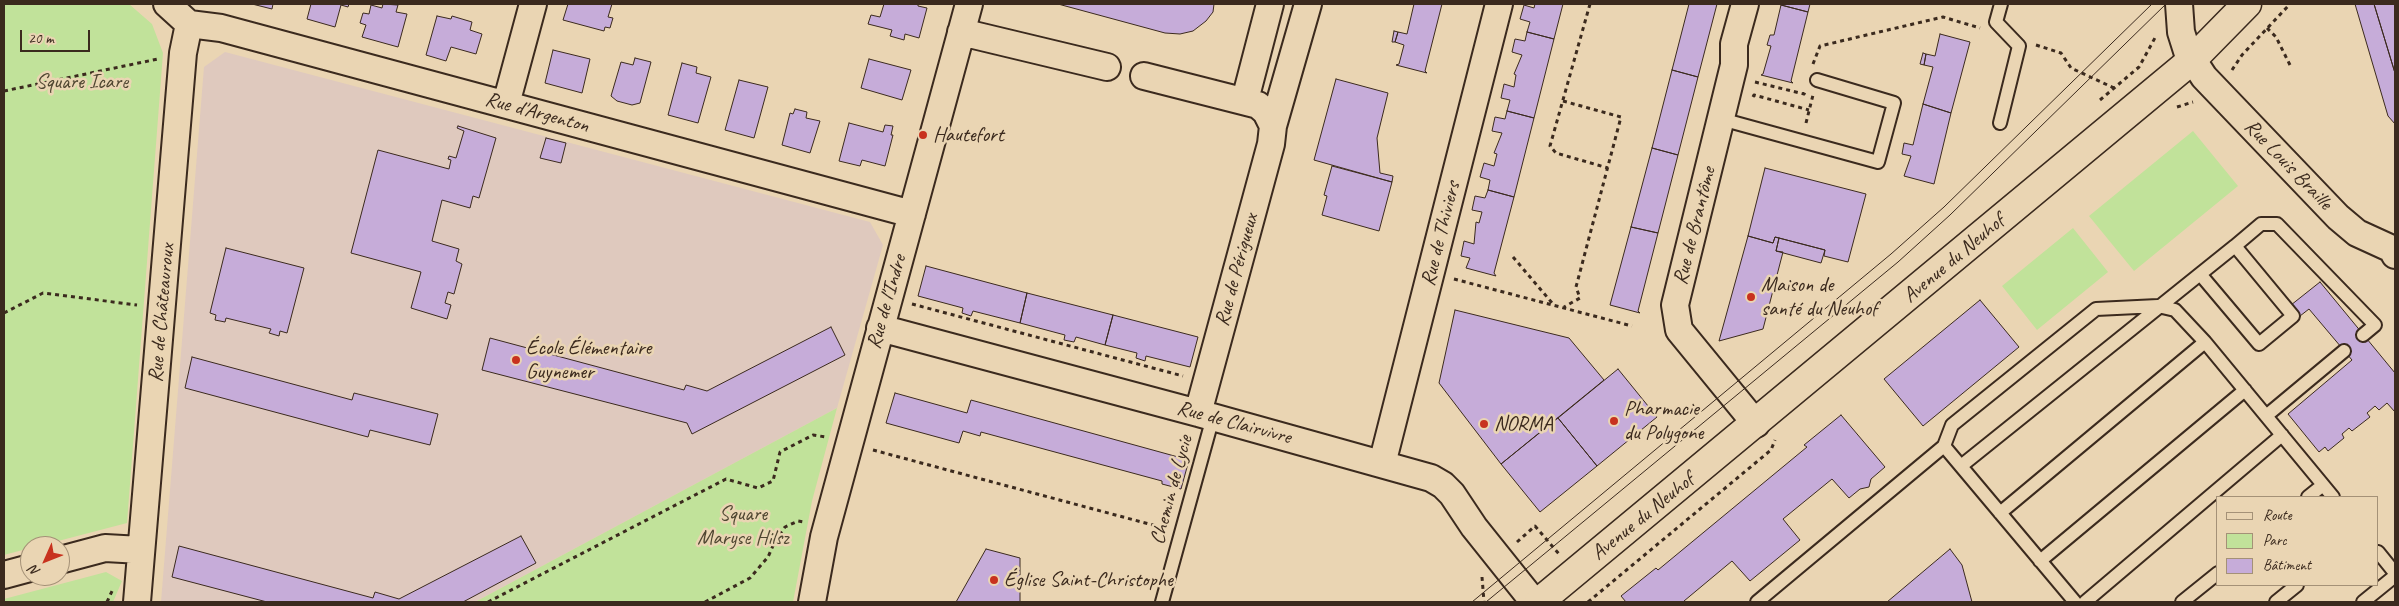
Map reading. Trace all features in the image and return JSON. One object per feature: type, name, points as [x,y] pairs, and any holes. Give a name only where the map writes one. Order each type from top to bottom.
[{"type":"street","points":[[167,4],[189,24]]},
{"type":"street","points":[[506,104],[533,4]]},
{"type":"street","name":"Rue de l'Indre","points":[[812,602],[826,528],[969,4]]},
{"type":"street","points":[[1245,100],[1270,4]]},
{"type":"street","name":"Rue de Périgueux","points":[[1205,415],[1273,126],[1308,4]]},
{"type":"street","name":"Rue de Thiviers","points":[[1382,464],[1499,4]]},
{"type":"street","name":"Rue de Brantôme","points":[[1745,4],[1734,44],[1733,122],[1675,306],[1679,330],[1756,424]]},
{"type":"street","name":"Rue Louis Braille","points":[[2178,4],[2183,42],[2192,60],[2214,88],[2338,217],[2357,233],[2394,251]]},
{"type":"street","name":"Avenue du Neuhof","points":[[1539,602],[1756,424],[2192,60],[2247,4]]},
{"type":"street","name":"Rue de Châteauroux","points":[[137,602],[183,53],[189,24]]},
{"type":"street","name":"Rue d'Argenton","points":[[189,24],[221,28],[912,214]]},
{"type":"street","points":[[961,32],[1107,67]]},
{"type":"street","points":[[1144,76],[1245,100],[1258,105],[1266,112],[1273,126]]},
{"type":"street","name":"Rue de Clairvivre","points":[[880,328],[1431,478],[1442,485],[1534,602]]},
{"type":"street","points":[[70,557],[104,548],[141,550]]},
{"type":"street","points":[[4,575],[20,571]]},
{"type":"lane","points":[[2000,122],[2019,46],[1996,22],[2001,4]]},
{"type":"lane","points":[[1733,122],[1878,162],[1894,103],[1812,79]]},
{"type":"lane","points":[[1961,466],[2261,224],[2277,224],[2375,325],[2363,335]]},
{"type":"lane","points":[[2200,274],[2259,344],[2293,316],[2235,246]]},
{"type":"lane","points":[[1757,602],[1944,446],[1952,425],[2096,309],[2158,306],[2175,310],[2205,342],[2332,496]]},
{"type":"lane","points":[[2000,513],[2205,342]]},
{"type":"lane","points":[[2266,416],[2344,351]]},
{"type":"lane","points":[[2040,561],[2245,390]]},
{"type":"lane","name":"Chemin de Lycie","points":[[1162,602],[1181,533],[1205,415]]},
{"type":"lane","points":[[2085,602],[2282,435]]},
{"type":"lane","points":[[1944,446],[2075,602]]},
{"type":"lane","points":[[2309,496],[2323,485]]},
{"type":"lane","points":[[2363,602],[2395,575],[2379,553]]},
{"type":"lane","points":[[2182,602],[2216,574]]},
{"type":"lane","points":[[2276,602],[2296,586]]},
{"type":"path","points":[[1590,4],[1550,146],[1556,153],[1608,168]]},
{"type":"path","points":[[2247,4],[2276,37],[2290,65]]},
{"type":"path","points":[[2226,76],[2290,4]]},
{"type":"path","points":[[1801,141],[1809,110],[1812,79],[1820,46],[1943,17],[2061,53],[2071,68],[2114,88]]},
{"type":"path","points":[[4,91],[183,53]]},
{"type":"path","points":[[1734,65],[1752,82],[1804,94],[1812,79]]},
{"type":"path","points":[[1733,122],[1754,95],[1809,110]]},
{"type":"path","points":[[1563,101],[1621,118],[1576,287],[1580,298],[1564,307]]},
{"type":"path","points":[[1513,257],[1553,304]]},
{"type":"path","points":[[1431,274],[1553,304],[1632,326]]},
{"type":"path","points":[[4,313],[43,293],[163,309]]},
{"type":"path","points":[[488,602],[726,479],[758,488],[773,481],[780,452],[813,435],[1181,533]]},
{"type":"path","points":[[705,602],[750,578],[768,558],[776,539],[784,527],[798,520],[826,528]]},
{"type":"path","points":[[1482,573],[1484,602]]},
{"type":"shaded area","name":"École Élémentaire Guynemer","points":[[225,52],[870,222],[883,245],[837,408],[475,602],[161,602],[204,67]]},
{"type":"green space","name":"Square Icare","points":[[4,4],[129,4],[152,24],[163,53],[127,523],[70,538],[70,536],[20,536],[20,551],[4,555]]},
{"type":"green space","points":[[2193,131],[2238,186],[2134,271],[2089,216]]},
{"type":"green space","points":[[2073,228],[2108,272],[2037,330],[2002,286]]},
{"type":"green space","name":"Square Maryse Hilsz","points":[[837,408],[812,501],[793,602],[475,602]]},
{"type":"green space","points":[[106,572],[122,581],[113,602],[4,602],[4,599],[53,586],[70,586],[70,582]]},
{"type":"building","points":[[252,4],[273,4],[272,9]]},
{"type":"building","points":[[311,4],[349,4],[348,7],[341,5],[335,27],[307,19]]},
{"type":"building","points":[[383,4],[398,5],[396,12],[407,14],[398,47],[362,37],[366,25],[360,23],[363,13],[369,14],[371,5],[382,8]]},
{"type":"building","points":[[568,4],[612,4],[608,17],[613,18],[610,28],[605,27],[604,31],[563,20]]},
{"type":"building","points":[[884,4],[918,4],[918,6],[927,8],[919,38],[905,34],[904,40],[890,36],[892,30],[868,24],[871,15],[880,17]]},
{"type":"building","points":[[1058,4],[1214,4],[1213,12],[1206,21],[1193,31],[1180,34],[1165,33]]},
{"type":"building","points":[[1414,4],[1442,4],[1425,71],[1427,73],[1396,65],[1399,64],[1404,45],[1395,42],[1398,32],[1407,34]]},
{"type":"building","points":[[1535,4],[1563,4],[1554,39],[1527,32],[1530,22],[1520,19],[1524,5],[1534,8]]},
{"type":"building","points":[[1689,4],[1717,4],[1698,77],[1672,70]]},
{"type":"building","points":[[1781,4],[1810,4],[1808,12]]},
{"type":"building","points":[[2355,4],[2374,4],[2395,73],[2395,124],[2388,116]]},
{"type":"building","points":[[2374,4],[2395,4],[2395,73]]},
{"type":"building","points":[[1781,5],[1808,12],[1791,81],[1793,83],[1761,75],[1763,74],[1771,46],[1767,45],[1770,35],[1774,35]]},
{"type":"building","points":[[437,16],[451,19],[452,16],[472,22],[470,30],[482,34],[476,54],[451,47],[446,61],[426,55]]},
{"type":"building","points":[[1394,31],[1398,32],[1395,42],[1392,42]]},
{"type":"building","points":[[1527,32],[1554,39],[1534,118],[1507,111],[1510,100],[1501,98],[1504,84],[1514,87],[1516,75],[1514,74],[1522,55],[1512,52],[1515,39],[1525,41]]},
{"type":"building","points":[[1940,34],[1970,42],[1951,113],[1923,104],[1933,67],[1924,65],[1926,54],[1935,56]]},
{"type":"building","points":[[553,50],[590,59],[582,93],[545,83]]},
{"type":"building","points":[[1923,53],[1926,54],[1924,65],[1920,64]]},
{"type":"building","points":[[635,58],[651,62],[640,103],[632,105],[617,101],[611,96],[621,62],[633,65]]},
{"type":"building","points":[[869,59],[911,70],[902,100],[861,88]]},
{"type":"building","points":[[682,63],[697,67],[696,73],[711,77],[698,123],[668,115]]},
{"type":"building","points":[[1672,70],[1698,77],[1678,155],[1652,148]]},
{"type":"building","points":[[1336,79],[1388,93],[1377,138],[1380,173],[1393,176],[1392,182],[1314,160]]},
{"type":"building","points":[[739,80],[768,87],[754,138],[725,130]]},
{"type":"building","points":[[1923,104],[1951,113],[1934,184],[1904,176],[1911,156],[1902,154],[1904,143],[1913,145]]},
{"type":"building","points":[[795,109],[807,112],[806,118],[820,121],[810,153],[782,145],[790,113],[793,114]]},
{"type":"building","points":[[1507,111],[1534,118],[1514,197],[1488,190],[1490,180],[1480,177],[1484,163],[1494,166],[1497,154],[1494,153],[1502,133],[1492,131],[1495,117],[1505,119]]},
{"type":"building","points":[[849,123],[883,132],[885,125],[893,126],[891,135],[893,135],[885,166],[862,160],[860,166],[839,161]]},
{"type":"building","points":[[458,126],[496,138],[479,198],[473,196],[470,208],[442,200],[432,241],[459,249],[456,261],[462,264],[454,294],[448,292],[445,303],[451,305],[447,319],[411,308],[421,272],[351,253],[378,150],[449,169],[451,160],[448,159],[449,156],[456,158],[464,131],[457,128]]},
{"type":"building","points":[[546,138],[566,143],[561,163],[540,158]]},
{"type":"building","points":[[1652,148],[1678,155],[1658,233],[1631,227]]},
{"type":"building","points":[[1332,166],[1392,182],[1379,231],[1322,215],[1327,196],[1324,195]]},
{"type":"building","points":[[1765,168],[1866,194],[1848,262],[1824,256],[1825,250],[1775,237],[1773,243],[1748,236]]},
{"type":"building","points":[[1488,190],[1514,197],[1494,273],[1496,276],[1466,268],[1470,258],[1461,256],[1464,241],[1474,244],[1476,222],[1479,223],[1482,212],[1472,210],[1475,196],[1485,198]]},
{"type":"building","points":[[1631,227],[1658,233],[1638,311],[1640,313],[1610,305]]},
{"type":"building","name":"Maison de santé du Neuhof","points":[[1748,236],[1773,243],[1775,237],[1779,238],[1776,251],[1783,252],[1763,329],[1719,341]]},
{"type":"building","points":[[1779,238],[1825,250],[1821,263],[1776,251]]},
{"type":"building","points":[[226,248],[304,268],[287,333],[280,331],[279,336],[269,333],[271,329],[226,318],[225,322],[215,320],[216,315],[210,313]]},
{"type":"building","points":[[926,266],[1027,293],[1020,323],[973,311],[971,316],[962,313],[963,308],[918,296]]},
{"type":"building","points":[[2320,282],[2395,373],[2395,412],[2387,403],[2379,410],[2375,406],[2367,413],[2370,417],[2352,431],[2349,428],[2342,434],[2344,438],[2328,451],[2325,447],[2319,452],[2288,414],[2352,360],[2309,309],[2300,316],[2291,305]]},
{"type":"building","points":[[1027,293],[1113,315],[1105,345],[1076,337],[1074,342],[1064,340],[1065,335],[1020,323]]},
{"type":"building","points":[[1980,300],[2019,347],[1923,426],[1884,379]]},
{"type":"building","points":[[1455,310],[1569,338],[1604,380],[1501,464],[1439,383]]},
{"type":"building","points":[[1113,315],[1198,337],[1190,367],[1146,356],[1145,361],[1136,358],[1137,353],[1105,345]]},
{"type":"building","points":[[831,327],[845,355],[692,434],[687,423],[482,370],[490,338],[684,390],[686,385],[707,391]]},
{"type":"building","points":[[192,357],[352,400],[354,393],[438,414],[430,445],[370,430],[368,437],[185,388]]},
{"type":"building","points":[[1618,369],[1657,417],[1597,466],[1558,418]]},
{"type":"building","points":[[895,393],[967,413],[971,400],[1189,460],[1181,489],[1162,484],[1162,481],[981,432],[980,436],[963,431],[959,443],[886,423]]},
{"type":"building","points":[[1841,415],[1885,467],[1871,479],[1869,487],[1860,489],[1849,498],[1832,479],[1783,519],[1800,540],[1750,581],[1732,561],[1685,602],[1626,602],[1621,596],[1656,568],[1658,570],[1807,447],[1804,445]]},
{"type":"building","points":[[1558,418],[1597,466],[1540,512],[1501,464]]},
{"type":"building","points":[[521,536],[536,563],[463,602],[267,602],[172,577],[179,546],[373,598],[375,592],[399,599]]},
{"type":"building","name":"Église Saint-Christophe","points":[[986,549],[1020,558],[1020,602],[956,602]]},
{"type":"building","points":[[1950,549],[1962,565],[1972,602],[1887,602]]},
{"type":"tram line","points":[[1472,602],[1891,254],[1944,207],[2152,4]]},
{"type":"tram line","points":[[1486,602],[1898,262],[1950,215],[2166,4]]},
{"type":"place","name":"Hautefort","points":[[923,135]]},
{"type":"place","name":"Maison de santé du Neuhof","points":[[1751,297]]},
{"type":"place","name":"École Élémentaire Guynemer","points":[[516,360]]},
{"type":"place","name":"Pharmacie du Polygone","points":[[1614,421]]},
{"type":"place","name":"NORMA","points":[[1484,424]]},
{"type":"place","name":"Église Saint-Christophe","points":[[994,580]]}]
